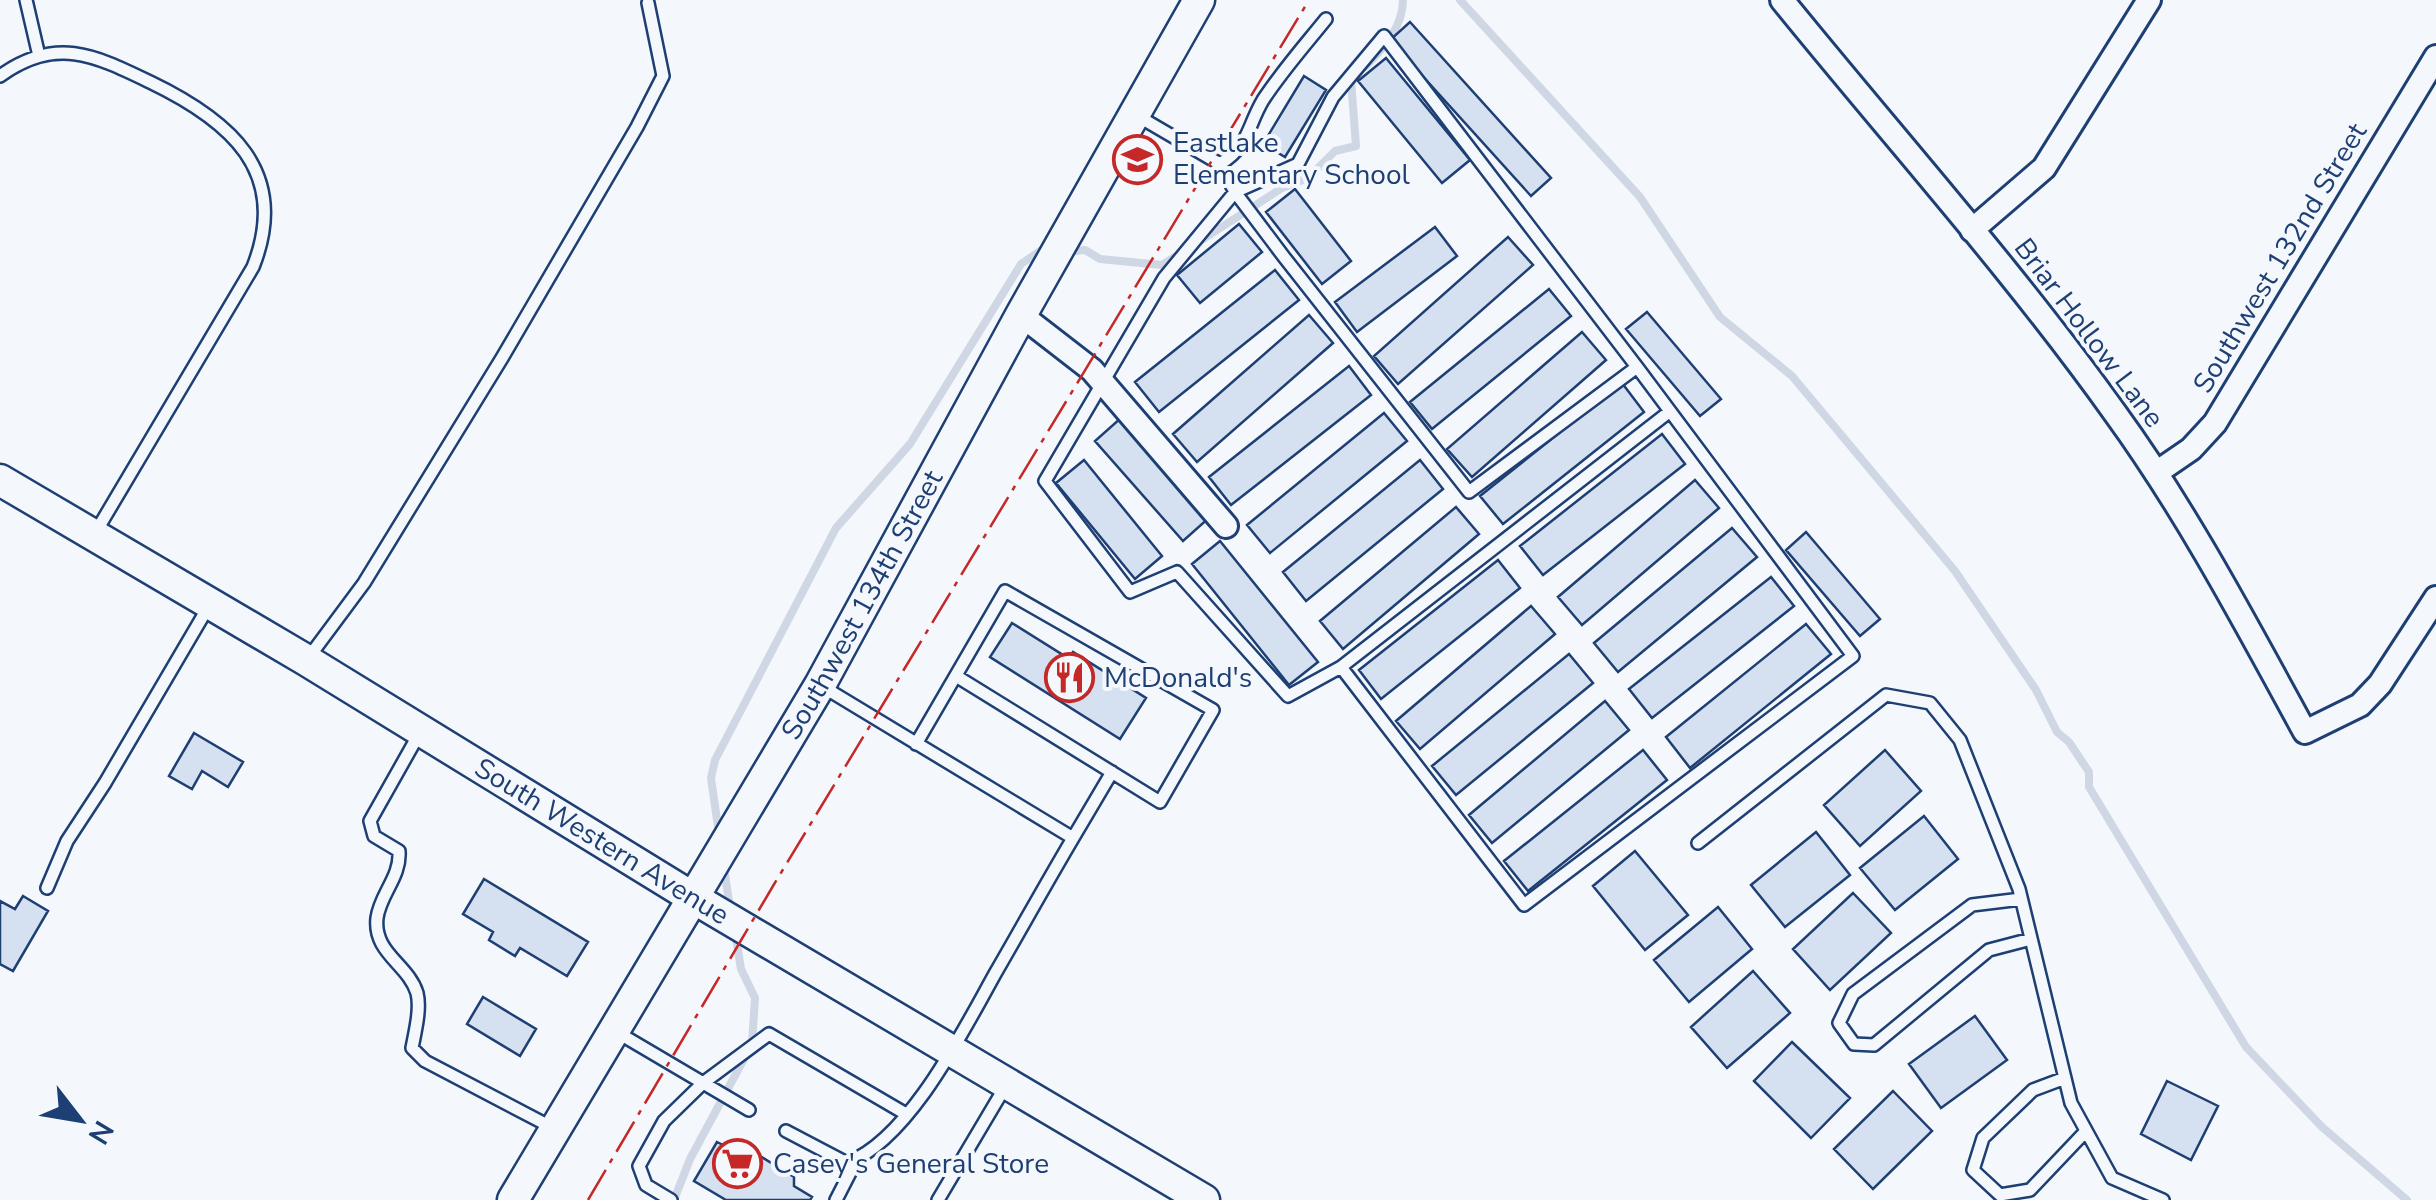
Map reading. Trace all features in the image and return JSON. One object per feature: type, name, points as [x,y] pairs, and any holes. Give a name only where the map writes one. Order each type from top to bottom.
[{"type":"main road","name":"Southwest 134th Street","points":[[512,1200],[820,685],[1021,315],[1199,0]]},
{"type":"main road","name":"South Western Avenue","points":[[0,480],[1204,1200]]},
{"type":"street","points":[[1972,230],[2044,168],[2148,0]]},
{"type":"street","name":"Briar Hollow Lane","points":[[1785,1],[2096,386],[2156,473],[2305,732],[2343,714],[2370,694],[2395,666],[2436,598]]},
{"type":"street","name":"Southwest 132nd Street","points":[[2156,473],[2191,449],[2215,423],[2436,57]]},
{"type":"street","points":[[1021,315],[1092,370],[1226,526]]},
{"type":"lane","points":[[26,0],[39,56]]},
{"type":"lane","points":[[306,660],[364,584],[638,127],[663,76],[648,3]]},
{"type":"lane","points":[[1220,164],[1236,154],[1246,141],[1260,104],[1326,18]]},
{"type":"lane","points":[[1341,668],[1524,905],[1853,656],[1638,367],[1384,36],[1333,97],[1298,164],[1235,192],[1164,278],[1045,481],[1130,592],[1178,572],[1288,696],[1341,668],[1669,412]]},
{"type":"lane","points":[[0,76],[39,56],[66,51],[85,53],[176,95],[230,132],[254,169],[264,206],[262,244],[253,266],[94,535]]},
{"type":"lane","points":[[1136,116],[1220,164],[1235,192],[1468,492],[1638,367]]},
{"type":"lane","points":[[916,744],[1005,591],[1212,710],[1160,802],[956,676]]},
{"type":"lane","points":[[47,888],[67,842],[210,604]]},
{"type":"lane","points":[[820,685],[1073,838]]},
{"type":"lane","points":[[1698,842],[1886,695],[1930,704],[1960,740],[2021,899],[2071,1104],[2112,1178],[2163,1200]]},
{"type":"lane","points":[[421,730],[370,821],[374,836],[399,851],[400,864],[377,918],[382,948],[409,978],[418,995],[412,1048],[425,1062],[556,1129]]},
{"type":"lane","points":[[786,1132],[838,1162],[847,1163],[858,1159],[890,1133],[951,1050],[1112,772]]},
{"type":"lane","points":[[2021,899],[1972,905],[1854,994],[1840,1024],[1854,1044],[1874,1045],[1988,950],[2031,939]]},
{"type":"lane","points":[[615,1031],[749,1110]]},
{"type":"lane","points":[[671,1200],[646,1185],[639,1166],[664,1120],[703,1083],[769,1034],[906,1114]]},
{"type":"lane","points":[[2065,1078],[2033,1090],[1983,1138],[1972,1170],[2000,1195],[2030,1190],[2086,1131]]},
{"type":"lane","points":[[938,1200],[1007,1084]]},
{"type":"lane","points":[[836,1200],[858,1159]]},
{"type":"building","points":[[1410,22],[1551,178],[1531,196],[1390,40]]},
{"type":"building","points":[[1386,58],[1470,160],[1442,183],[1358,81]]},
{"type":"building","points":[[1304,76],[1326,90],[1285,157],[1263,144]]},
{"type":"building","points":[[1295,189],[1351,261],[1322,284],[1266,212]]},
{"type":"building","points":[[1239,224],[1262,252],[1200,303],[1177,275]]},
{"type":"building","points":[[1435,227],[1457,256],[1357,332],[1335,302]]},
{"type":"building","points":[[1508,237],[1533,265],[1398,384],[1374,356]]},
{"type":"building","points":[[1275,270],[1299,300],[1159,412],[1135,382]]},
{"type":"building","points":[[1549,289],[1571,316],[1432,429],[1410,402]]},
{"type":"building","points":[[1647,312],[1721,399],[1700,416],[1626,329]]},
{"type":"building","points":[[1309,315],[1333,343],[1197,462],[1173,434]]},
{"type":"building","points":[[1582,332],[1606,360],[1472,477],[1447,449]]},
{"type":"building","points":[[1349,366],[1371,395],[1231,505],[1209,477]]},
{"type":"building","points":[[1622,383],[1644,412],[1503,524],[1480,496]]},
{"type":"building","points":[[1384,413],[1407,441],[1270,553],[1247,525]]},
{"type":"building","points":[[1122,417],[1210,517],[1183,541],[1095,441]]},
{"type":"building","points":[[1662,434],[1685,464],[1543,575],[1520,546]]},
{"type":"building","points":[[1084,460],[1162,556],[1135,579],[1056,483]]},
{"type":"building","points":[[1420,460],[1443,489],[1306,601],[1283,572]]},
{"type":"building","points":[[1695,480],[1719,508],[1582,625],[1558,597]]},
{"type":"building","points":[[1456,507],[1479,534],[1343,649],[1320,621]]},
{"type":"building","points":[[1732,528],[1757,557],[1618,672],[1594,643]]},
{"type":"building","points":[[1806,532],[1880,619],[1860,636],[1786,550]]},
{"type":"building","points":[[1220,541],[1318,662],[1289,685],[1192,564]]},
{"type":"building","points":[[1498,560],[1520,588],[1381,699],[1359,670]]},
{"type":"building","points":[[1771,577],[1794,606],[1652,718],[1629,689]]},
{"type":"building","points":[[1531,606],[1555,634],[1420,749],[1396,721]]},
{"type":"building","name":"McDonald's","points":[[1012,623],[1068,658],[1073,652],[1146,698],[1120,739],[990,657]]},
{"type":"building","points":[[1806,624],[1831,654],[1690,768],[1666,737]]},
{"type":"building","points":[[1569,654],[1593,683],[1456,795],[1432,766]]},
{"type":"building","points":[[1605,701],[1629,730],[1492,843],[1469,815]]},
{"type":"building","points":[[194,733],[243,762],[228,787],[202,771],[192,789],[169,776]]},
{"type":"building","points":[[1643,750],[1667,780],[1528,891],[1504,861]]},
{"type":"building","points":[[1885,750],[1921,791],[1860,846],[1824,805]]},
{"type":"building","points":[[1924,816],[1958,859],[1895,910],[1860,868]]},
{"type":"building","points":[[1816,832],[1850,875],[1785,927],[1751,885]]},
{"type":"building","points":[[1635,851],[1688,915],[1645,950],[1593,886]]},
{"type":"building","points":[[484,879],[588,942],[567,976],[520,948],[515,956],[489,940],[493,932],[463,914]]},
{"type":"building","points":[[1853,893],[1891,933],[1830,990],[1793,949]]},
{"type":"building","points":[[23,896],[48,911],[13,971],[0,964],[0,901],[15,909]]},
{"type":"building","points":[[1718,907],[1752,949],[1689,1002],[1654,960]]},
{"type":"building","points":[[1753,971],[1790,1013],[1727,1068],[1691,1027]]},
{"type":"building","points":[[483,997],[536,1029],[520,1056],[467,1024]]},
{"type":"building","points":[[1975,1016],[2007,1060],[1941,1108],[1909,1064]]},
{"type":"building","points":[[1792,1042],[1850,1098],[1811,1138],[1754,1081]]},
{"type":"building","points":[[2167,1081],[2218,1106],[2191,1160],[2141,1134]]},
{"type":"building","points":[[1893,1091],[1932,1131],[1873,1189],[1834,1149]]},
{"type":"building","name":"Casey's General Store","points":[[717,1142],[735,1151],[742,1145],[794,1177],[794,1186],[812,1197],[726,1200],[694,1181]]},
{"type":"waterway","points":[[1365,67],[1396,28],[1403,0]]},
{"type":"waterway","points":[[1460,0],[1640,197],[1720,317],[1792,376],[1955,571],[2036,690],[2057,732],[2069,742],[2089,772],[2089,787],[2246,1047],[2322,1127],[2407,1200]]},
{"type":"waterway","points":[[1197,243],[1282,188],[1308,178],[1335,151],[1356,146],[1351,80]]},
{"type":"waterway","points":[[719,834],[711,778],[715,760],[836,528],[910,444],[1021,264],[1046,247]]},
{"type":"waterway","points":[[1066,252],[1085,250],[1100,259],[1162,265],[1181,253]]},
{"type":"waterway","points":[[724,868],[730,908]]},
{"type":"waterway","points":[[674,1200],[690,1159],[752,1044],[755,998],[741,969],[735,932]]},
{"type":"power","points":[[588,1200],[773,886],[1309,0]]},
{"type":"place","name":"Eastlake Elementary School","points":[[1138,159]]},
{"type":"place","name":"McDonald's","points":[[1069,678]]},
{"type":"place","name":"Casey's General Store","points":[[738,1164]]}]
